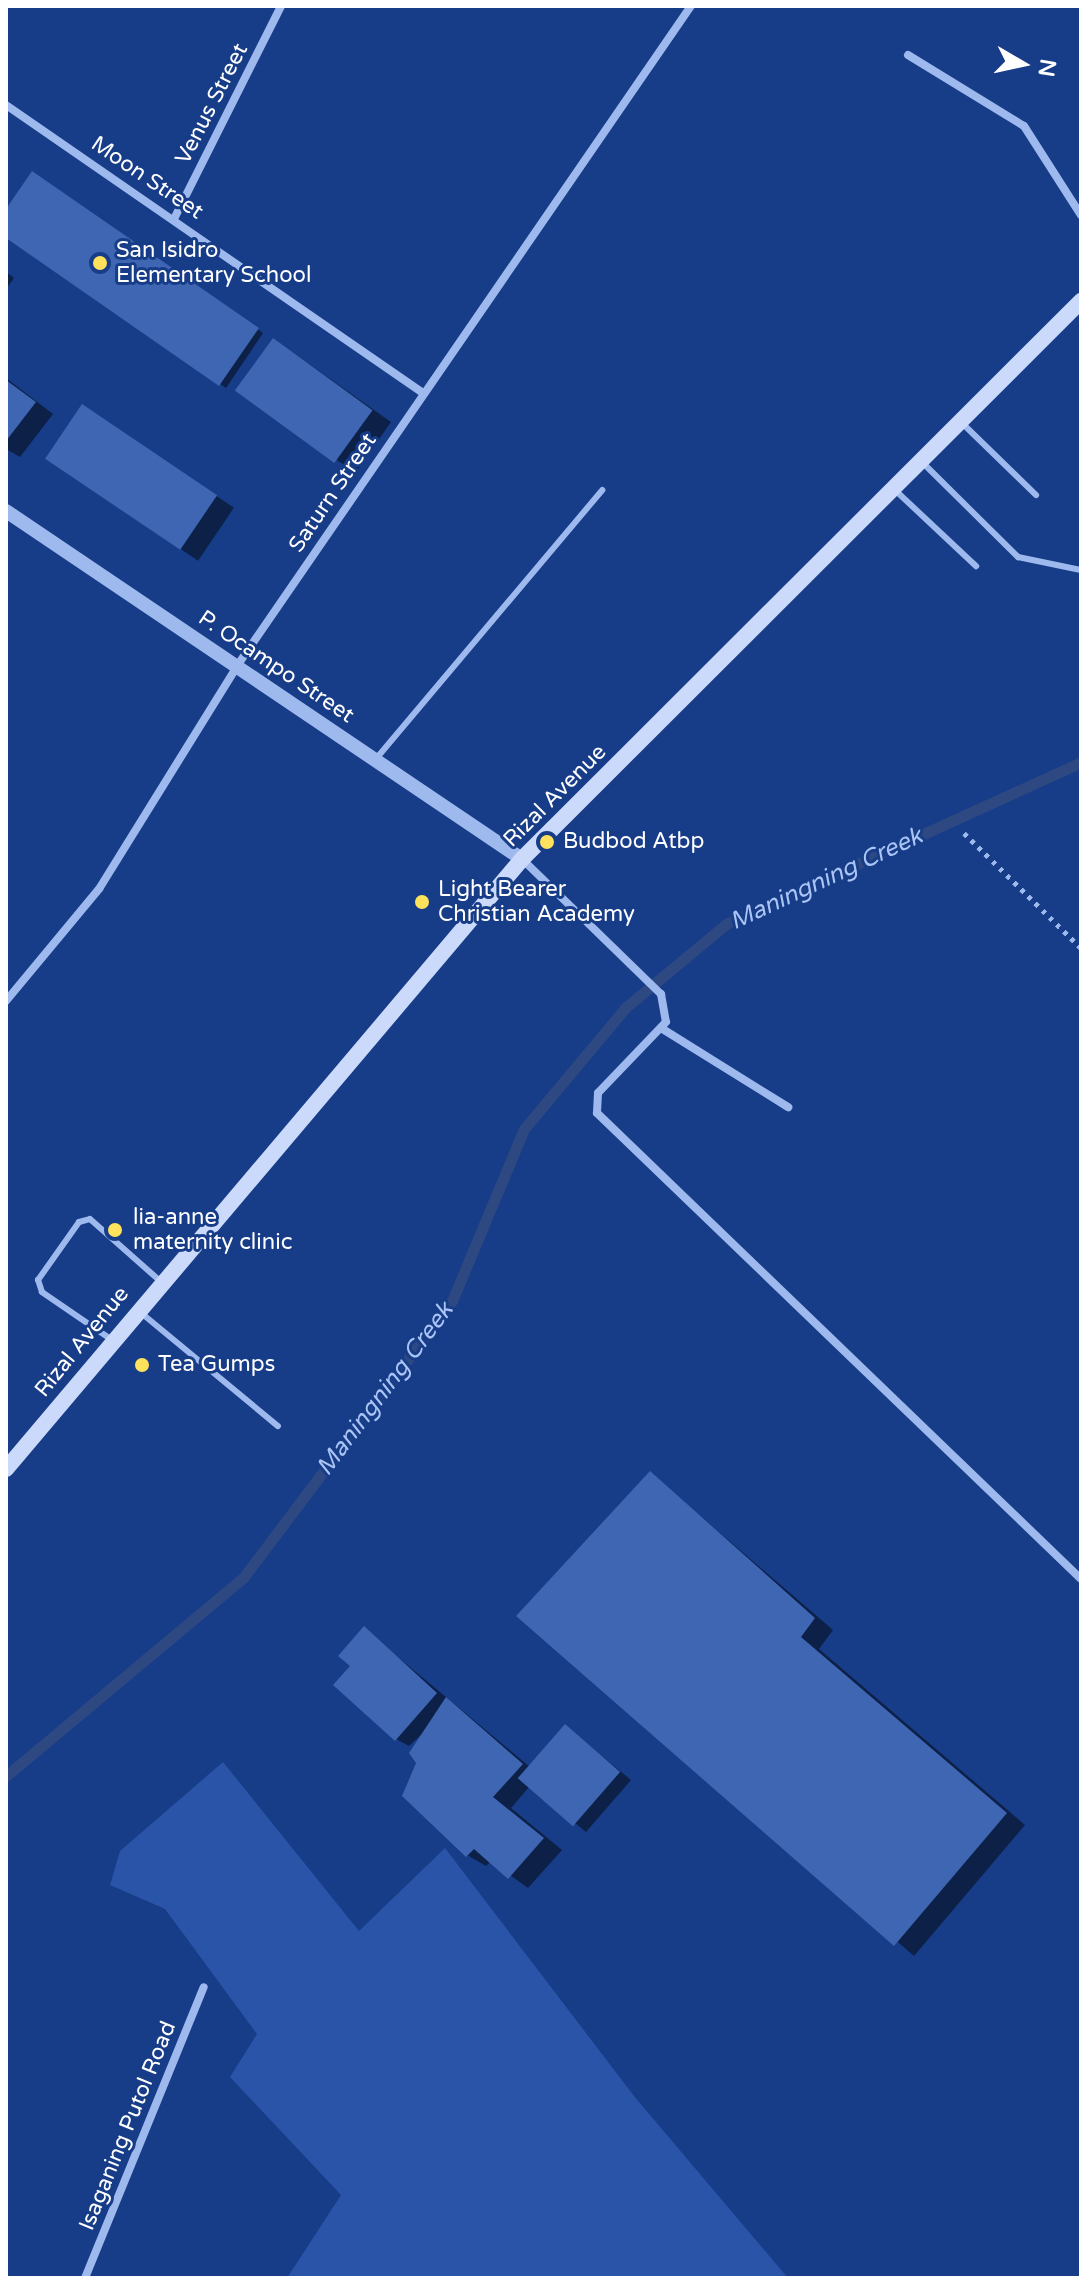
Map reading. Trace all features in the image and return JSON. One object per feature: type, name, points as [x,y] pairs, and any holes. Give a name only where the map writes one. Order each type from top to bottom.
[{"type":"main road","name":"Rizal Avenue","points":[[6,1469],[160,1281],[522,859],[1081,301]]},
{"type":"street","name":"Venus Street","points":[[175,217],[281,6]]},
{"type":"street","name":"Saturn Street","points":[[6,1001],[99,889],[237,666],[691,6]]},
{"type":"street","points":[[908,55],[1024,126],[1081,215]]},
{"type":"street","name":"Moon Street","points":[[6,105],[175,217],[423,393]]},
{"type":"street","name":"P. Ocampo Street","points":[[6,511],[522,859]]},
{"type":"street","points":[[522,859],[661,994],[667,1016],[661,1028],[598,1093],[597,1113],[1081,1579]]},
{"type":"street","points":[[661,1028],[788,1107]]},
{"type":"street","name":"Isaganing Putol Road","points":[[85,2278],[204,1987]]},
{"type":"lane","points":[[960,421],[1036,495]]},
{"type":"lane","points":[[920,461],[1018,557],[1081,570]]},
{"type":"lane","points":[[893,489],[976,566]]},
{"type":"lane","points":[[375,760],[602,490]]},
{"type":"lane","points":[[112,1340],[42,1292],[38,1280],[79,1222],[90,1219],[160,1281]]},
{"type":"lane","points":[[137,1309],[278,1426]]},
{"type":"path","points":[[964,833],[1081,948]]},
{"type":"shaded area","points":[[223,1762],[359,1931],[445,1848],[634,2096],[788,2278],[287,2278],[341,2195],[230,2077],[257,2034],[165,1909],[110,1885],[120,1851]]},
{"type":"building","points":[[32,171],[259,328],[219,386],[6,238],[6,209]]},
{"type":"building","points":[[273,338],[373,410],[334,463],[235,391]]},
{"type":"building","points":[[6,380],[36,402],[6,441]]},
{"type":"building","points":[[82,404],[217,495],[180,550],[45,459]]},
{"type":"building","points":[[650,1471],[815,1618],[801,1637],[1007,1813],[894,1946],[516,1616]]},
{"type":"building","points":[[364,1626],[437,1693],[395,1741],[333,1685],[350,1666],[338,1656]]},
{"type":"building","points":[[446,1697],[523,1764],[493,1797],[544,1838],[508,1879],[474,1849],[466,1857],[402,1796],[416,1763],[409,1753]]},
{"type":"building","points":[[565,1724],[620,1772],[573,1826],[518,1778]]},
{"type":"waterway","name":"Maningning Creek","points":[[6,1776],[243,1578],[452,1301],[524,1129],[625,1008],[726,924],[1081,762]]},
{"type":"place","name":"San Isidro Elementary School","points":[[100,263]]},
{"type":"place","name":"Budbod Atbp","points":[[547,842]]},
{"type":"place","name":"Light Bearer Christian Academy","points":[[422,902]]},
{"type":"place","name":"lia-anne maternity clinic","points":[[115,1230]]},
{"type":"place","name":"Tea Gumps","points":[[142,1365]]}]
